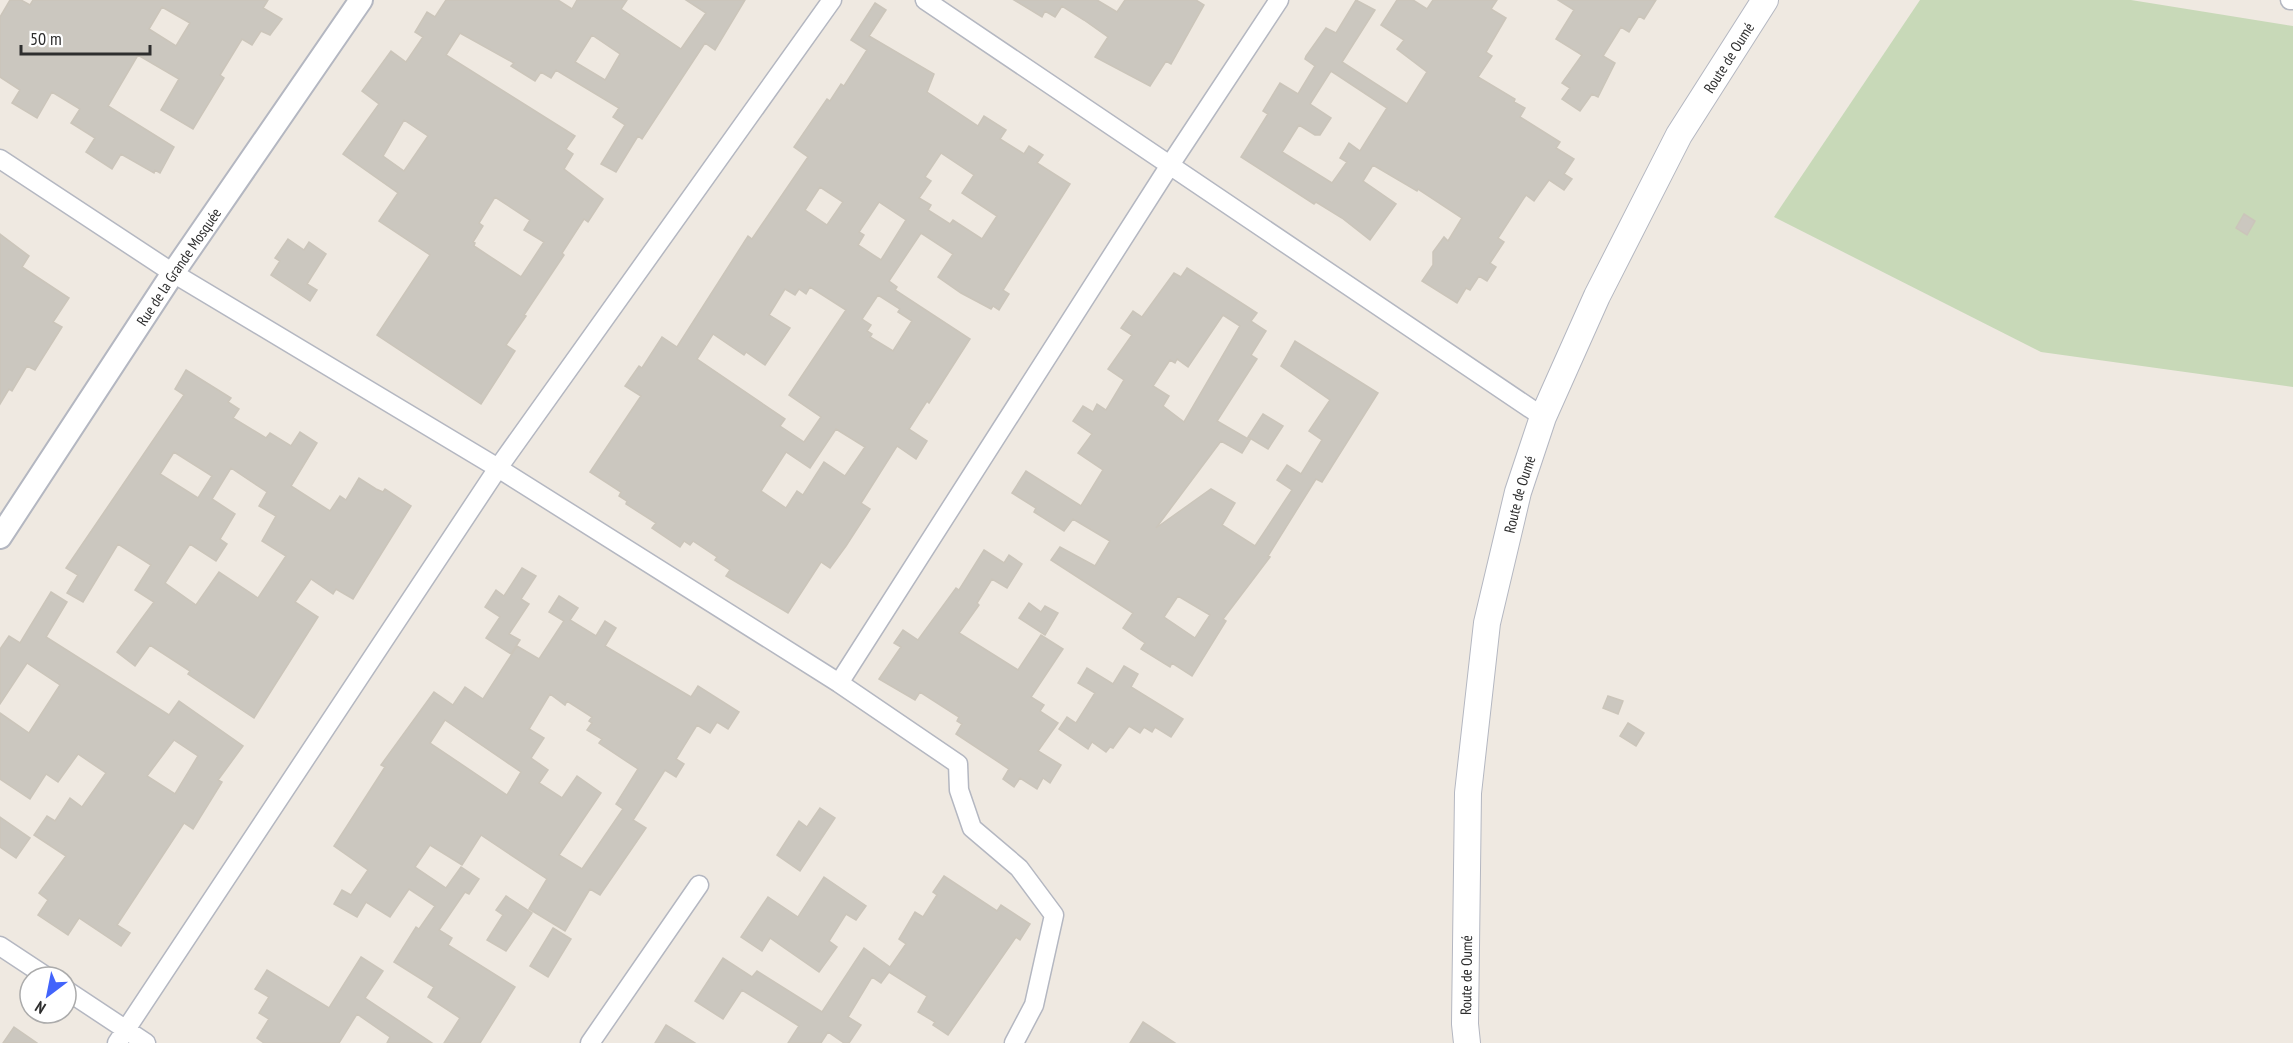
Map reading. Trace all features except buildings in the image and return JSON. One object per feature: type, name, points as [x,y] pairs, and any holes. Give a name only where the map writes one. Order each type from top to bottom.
[{"type":"main road","name":"Route de Oumé","points":[[1467,1043],[1465,1024],[1468,793],[1487,623],[1518,492],[1543,417],[1597,296],[1678,135],[1766,0]]},
{"type":"street","name":"Rue de la Grande Mosquée","points":[[0,537],[173,273],[361,0]]},
{"type":"street","points":[[121,1036],[498,468],[832,0]]},
{"type":"street","points":[[926,0],[1543,417]]},
{"type":"street","points":[[839,682],[1170,165],[1279,0]]},
{"type":"street","points":[[0,159],[173,273],[498,468],[839,682],[958,764],[959,790],[972,828],[1019,868],[1054,915],[1034,1005],[1014,1043]]},
{"type":"street","points":[[590,1043],[699,885]]},
{"type":"street","points":[[0,946],[29,965]]},
{"type":"street","points":[[78,1000],[121,1036],[147,1043]]},
{"type":"green space","points":[[1920,0],[2131,0],[2293,26],[2293,387],[2041,352],[1774,217]]}]
